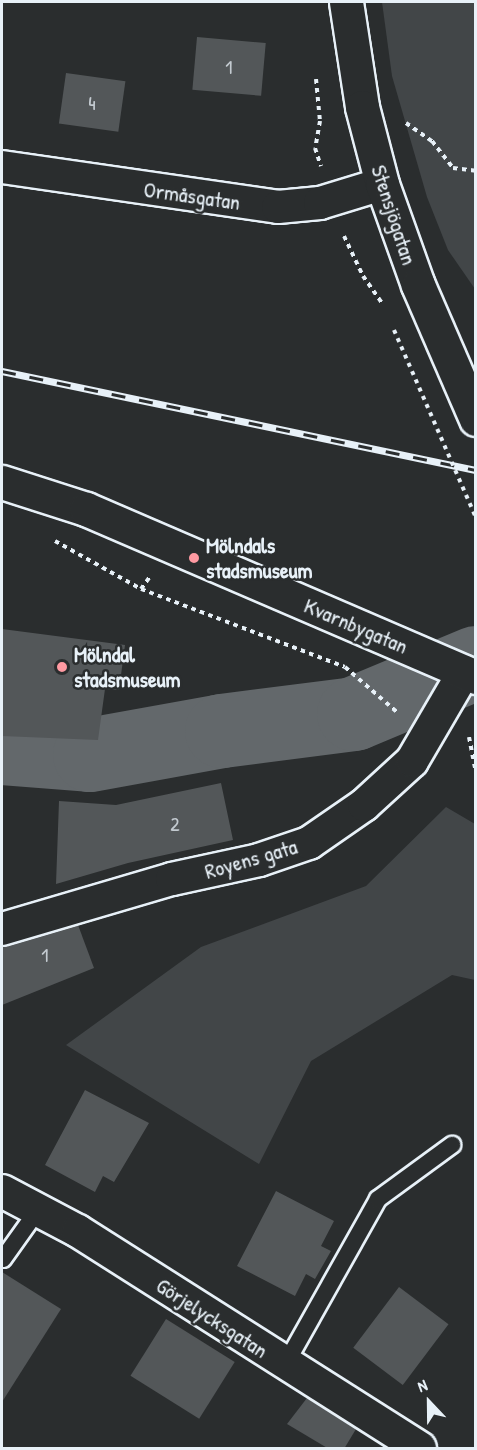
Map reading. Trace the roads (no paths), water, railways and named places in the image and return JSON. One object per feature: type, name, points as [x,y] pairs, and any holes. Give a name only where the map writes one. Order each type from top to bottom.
[{"type":"street","name":"Stensjögatan","points":[[346,2],[362,107],[382,184],[439,335],[476,419]]},
{"type":"street","name":"Ormåsgatan","points":[[2,167],[278,207],[320,203],[382,184]]},
{"type":"street","name":"Kvarnbygatan","points":[[2,482],[86,509],[470,675]]},
{"type":"street","name":"Royens gata","points":[[2,929],[172,879],[259,860],[309,843],[364,805],[412,761],[470,675]]},
{"type":"street","name":"Görjelycksgatan","points":[[2,1191],[78,1231],[420,1449]]},
{"type":"lane","points":[[285,1365],[378,1199],[452,1145]]},
{"type":"lane","points":[[3,1259],[38,1210]]},
{"type":"waterway","points":[[2,748],[90,755],[222,731],[354,714],[476,663]]},
{"type":"railway","points":[[2,371],[476,470]]},
{"type":"place","name":"Mölndals stadsmuseum","points":[[194,558]]},
{"type":"place","name":"Mölndal stadsmuseum","points":[[62,667]]}]
